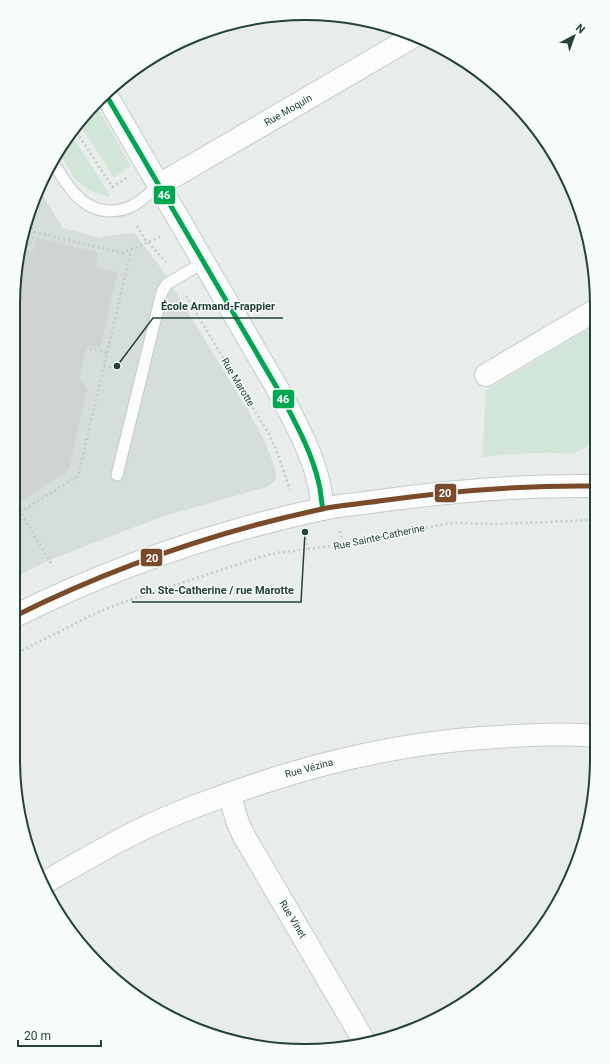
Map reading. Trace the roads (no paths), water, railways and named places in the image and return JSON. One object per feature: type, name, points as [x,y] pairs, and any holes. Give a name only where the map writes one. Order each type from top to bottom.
[{"type":"street","name":"Rue Moquin","points":[[159,185],[408,40]]},
{"type":"street","points":[[108,99],[290,412],[315,469],[323,509]]},
{"type":"street","points":[[486,375],[590,314]]},
{"type":"street","points":[[20,614],[127,566],[168,551],[235,531],[323,509],[407,497],[478,490],[590,486]]},
{"type":"street","name":"Rue Vézina","points":[[47,881],[102,849],[182,811],[279,776],[334,761],[428,742],[533,735],[590,736]]},
{"type":"street","name":"Rue Vinet","points":[[229,794],[238,823],[244,836],[363,1039]]},
{"type":"lane","points":[[55,167],[74,195],[90,206],[101,210],[115,211],[134,206],[159,185]]},
{"type":"lane","points":[[118,475],[162,292],[167,284],[204,262]]},
{"type":"place","name":"École Armand-Frappier","points":[[117,366]]},
{"type":"place","name":"ch. Ste-Catherine / rue Marotte","points":[[305,532]]}]
